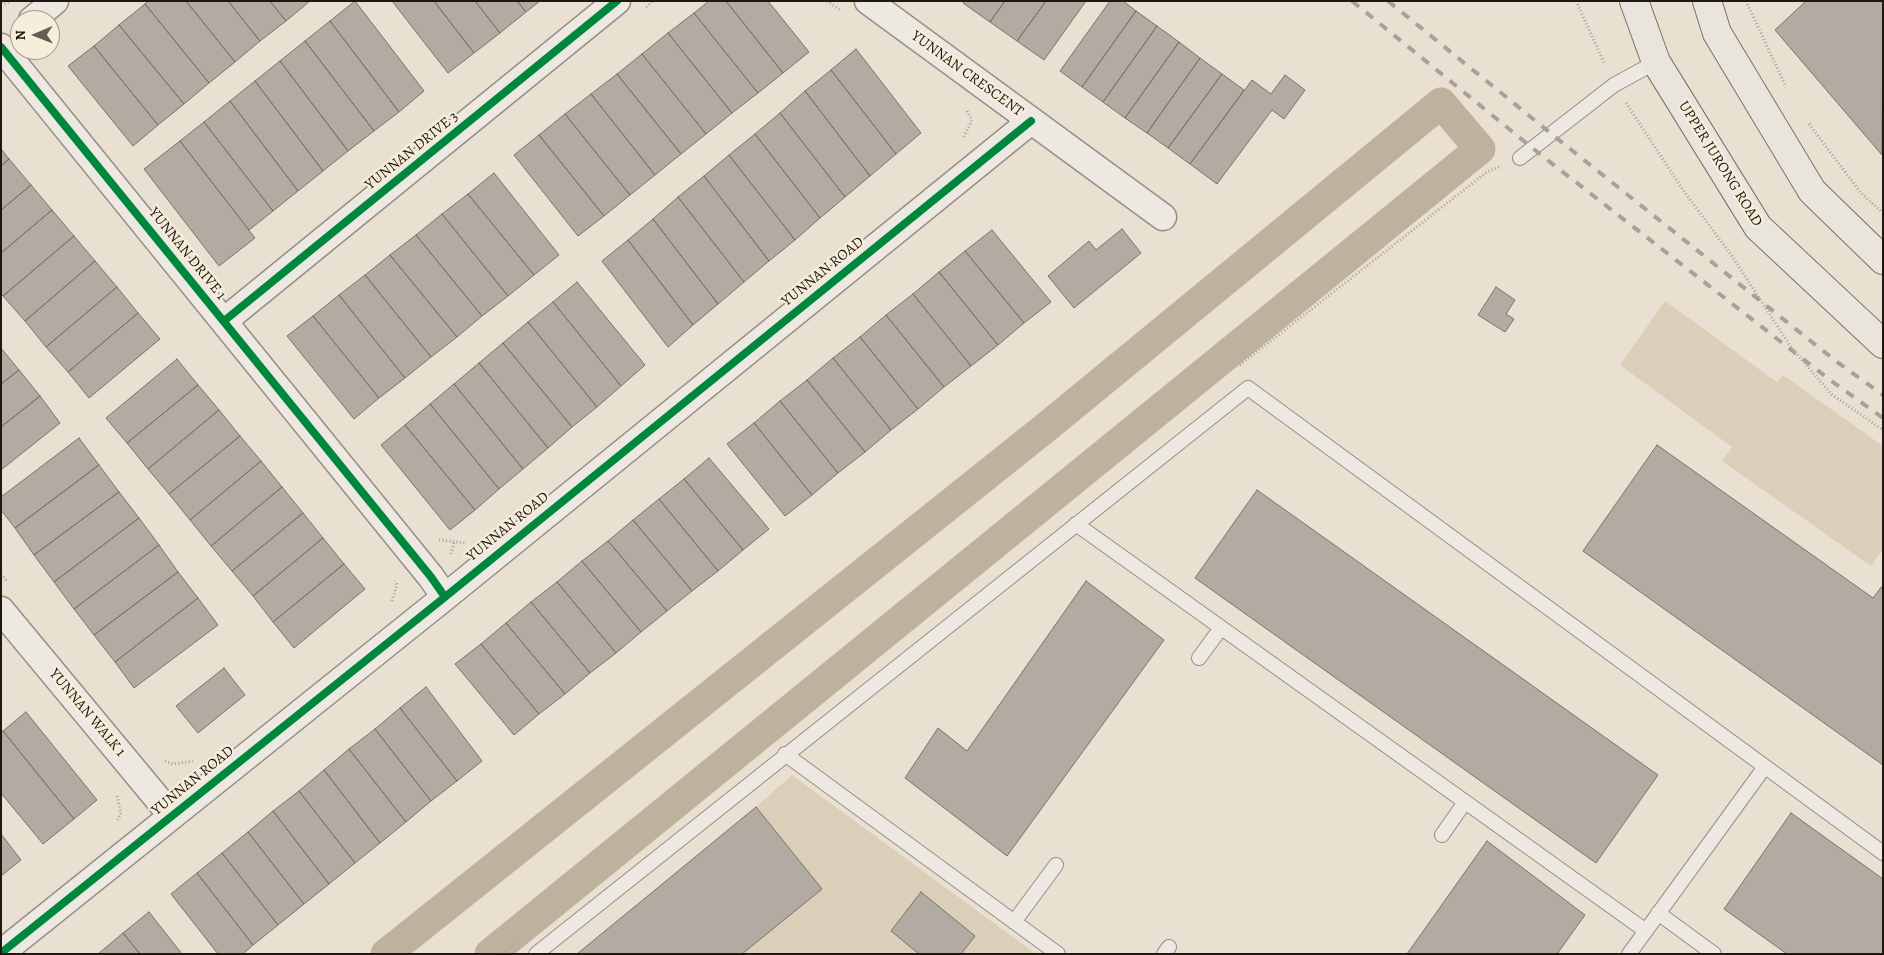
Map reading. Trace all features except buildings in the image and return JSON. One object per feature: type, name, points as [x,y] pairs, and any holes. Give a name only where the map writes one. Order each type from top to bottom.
[{"type":"main road","name":"UPPER JURONG ROAD","points":[[1634,1],[1656,62],[1758,227],[1883,344]]},
{"type":"main road","points":[[1707,1],[1717,32],[1812,192],[1883,260]]},
{"type":"street","points":[[45,10],[56,1]]},
{"type":"street","name":"YUNNAN DRIVE 3","points":[[224,321],[617,1]]},
{"type":"street","name":"YUNNAN CRESCENT","points":[[868,1],[1163,218]]},
{"type":"street","name":"YUNNAN DRIVE 1","points":[[1,47],[445,597]]},
{"type":"street","name":"YUNNAN ROAD","points":[[1,953],[445,597],[1031,121]]},
{"type":"street","name":"YUNNAN WALK 1","points":[[1,610],[172,816]]},
{"type":"lane","points":[[1520,158],[1614,85],[1656,62]]},
{"type":"lane","points":[[536,954],[785,754],[1248,388],[1764,768],[1883,853]]},
{"type":"lane","points":[[1076,524],[1646,931]]},
{"type":"lane","points":[[1199,658],[1221,628]]},
{"type":"lane","points":[[785,754],[1058,954]]},
{"type":"lane","points":[[1629,954],[1764,768]]},
{"type":"lane","points":[[1442,835],[1465,802]]},
{"type":"lane","points":[[1014,922],[1056,865]]},
{"type":"lane","points":[[1658,913],[1714,954]]},
{"type":"path","points":[[645,8],[653,1]]},
{"type":"path","points":[[827,1],[843,13]]},
{"type":"path","points":[[1576,1],[1614,85],[1684,190],[1732,256],[1791,347],[1830,394],[1883,430]]},
{"type":"path","points":[[1746,1],[1788,90]]},
{"type":"path","points":[[961,143],[972,120],[965,106]]},
{"type":"path","points":[[1808,123],[1861,193],[1883,213]]},
{"type":"path","points":[[438,540],[473,544]]},
{"type":"path","points":[[391,604],[397,585],[394,577]]},
{"type":"path","points":[[114,829],[121,813],[115,787]]},
{"type":"shaded area","points":[[1665,301],[1777,382],[1783,375],[1883,446],[1883,549],[1871,566],[1722,461],[1732,447],[1620,365]]},
{"type":"shaded area","points":[[792,775],[1036,954],[742,954],[821,889],[756,807]]},
{"type":"waterway","points":[[386,954],[1044,429],[1441,103],[1480,149],[490,954]]},
{"type":"railway","points":[[1352,1],[1541,155],[1830,380],[1883,418]]},
{"type":"railway","points":[[1388,1],[1837,362],[1883,395]]},
{"type":"cycle path","points":[[224,321],[617,1]]},
{"type":"cycle path","points":[[1,47],[431,577],[445,597]]},
{"type":"cycle path","points":[[1,953],[445,597],[1031,121]]}]
